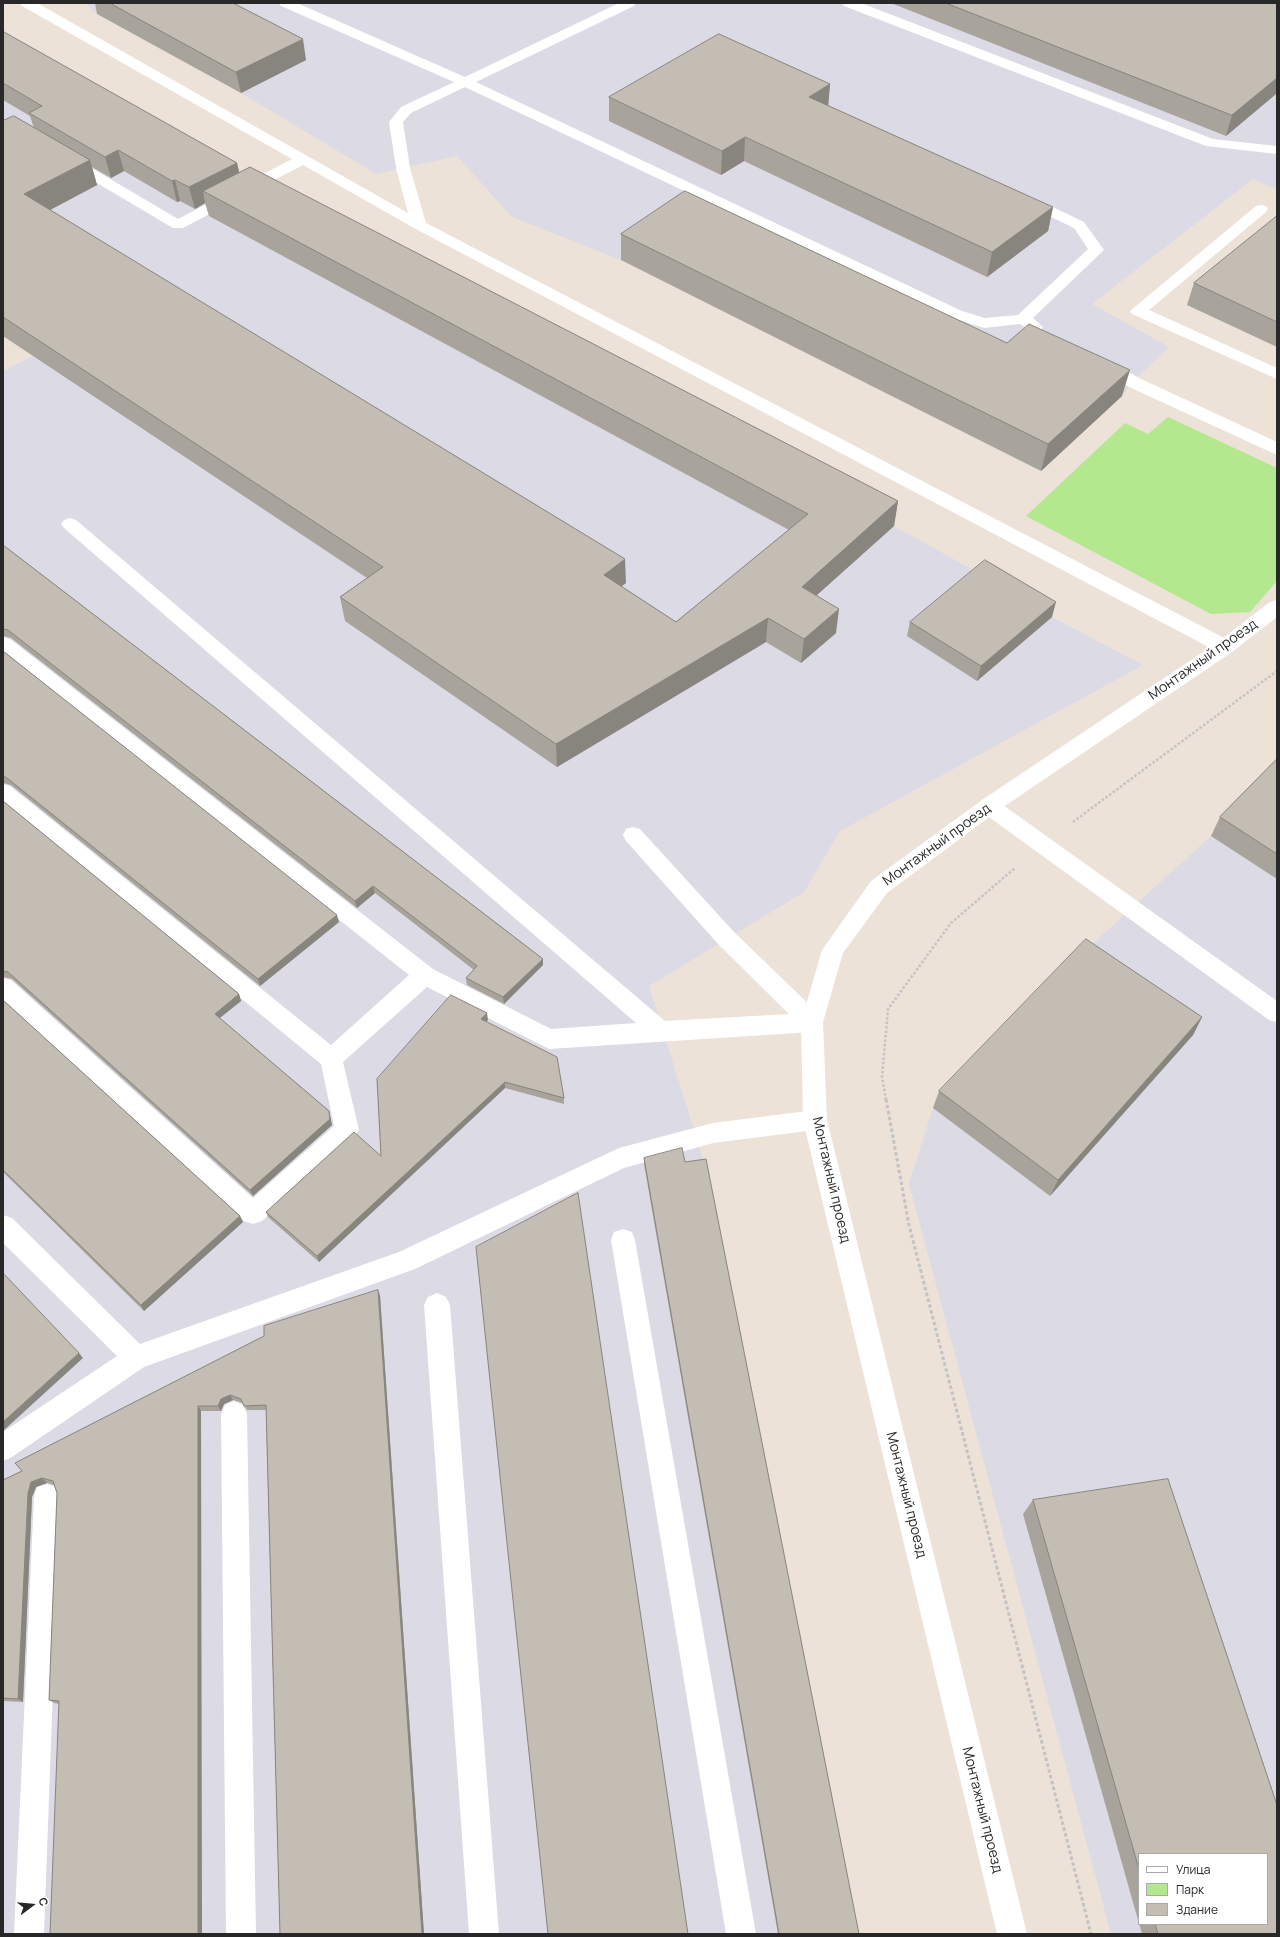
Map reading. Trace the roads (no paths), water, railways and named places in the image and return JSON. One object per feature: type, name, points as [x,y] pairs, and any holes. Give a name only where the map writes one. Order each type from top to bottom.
[{"type":"street","points":[[27,3],[419,225],[1225,647]]},
{"type":"street","points":[[286,3],[463,81],[956,314],[984,323],[1023,320],[1050,335]]},
{"type":"street","points":[[419,225],[403,168],[396,122],[406,110],[463,81],[629,3]]},
{"type":"street","points":[[849,3],[1211,143],[1277,150]]},
{"type":"street","points":[[57,154],[178,225],[303,159]]},
{"type":"street","points":[[1014,194],[1079,225],[1096,250],[1023,320]]},
{"type":"street","points":[[1261,209],[1138,311],[1277,374]]},
{"type":"street","points":[[1092,359],[1133,382],[1277,449]]},
{"type":"street","points":[[70,524],[661,1031]]},
{"type":"street","name":"Монтажный проезд","points":[[1012,1934],[815,1120],[812,1022],[833,950],[879,887],[989,806],[1225,647],[1277,607]]},
{"type":"street","points":[[3,644],[425,975],[549,1039],[812,1022]]},
{"type":"street","points":[[3,792],[331,1060],[347,1130],[253,1213],[3,986]]},
{"type":"street","points":[[989,806],[1277,1013]]},
{"type":"street","points":[[633,835],[727,939],[812,1022]]},
{"type":"street","points":[[331,1060],[425,975]]},
{"type":"street","points":[[3,1448],[136,1358],[406,1261],[619,1159],[713,1133],[815,1120]]},
{"type":"street","points":[[3,1226],[136,1358]]},
{"type":"street","points":[[622,1240],[741,1934]]},
{"type":"street","points":[[436,1305],[484,1934]]},
{"type":"street","points":[[234,1414],[241,1934]]},
{"type":"street","points":[[29,1934],[47,1497]]}]
